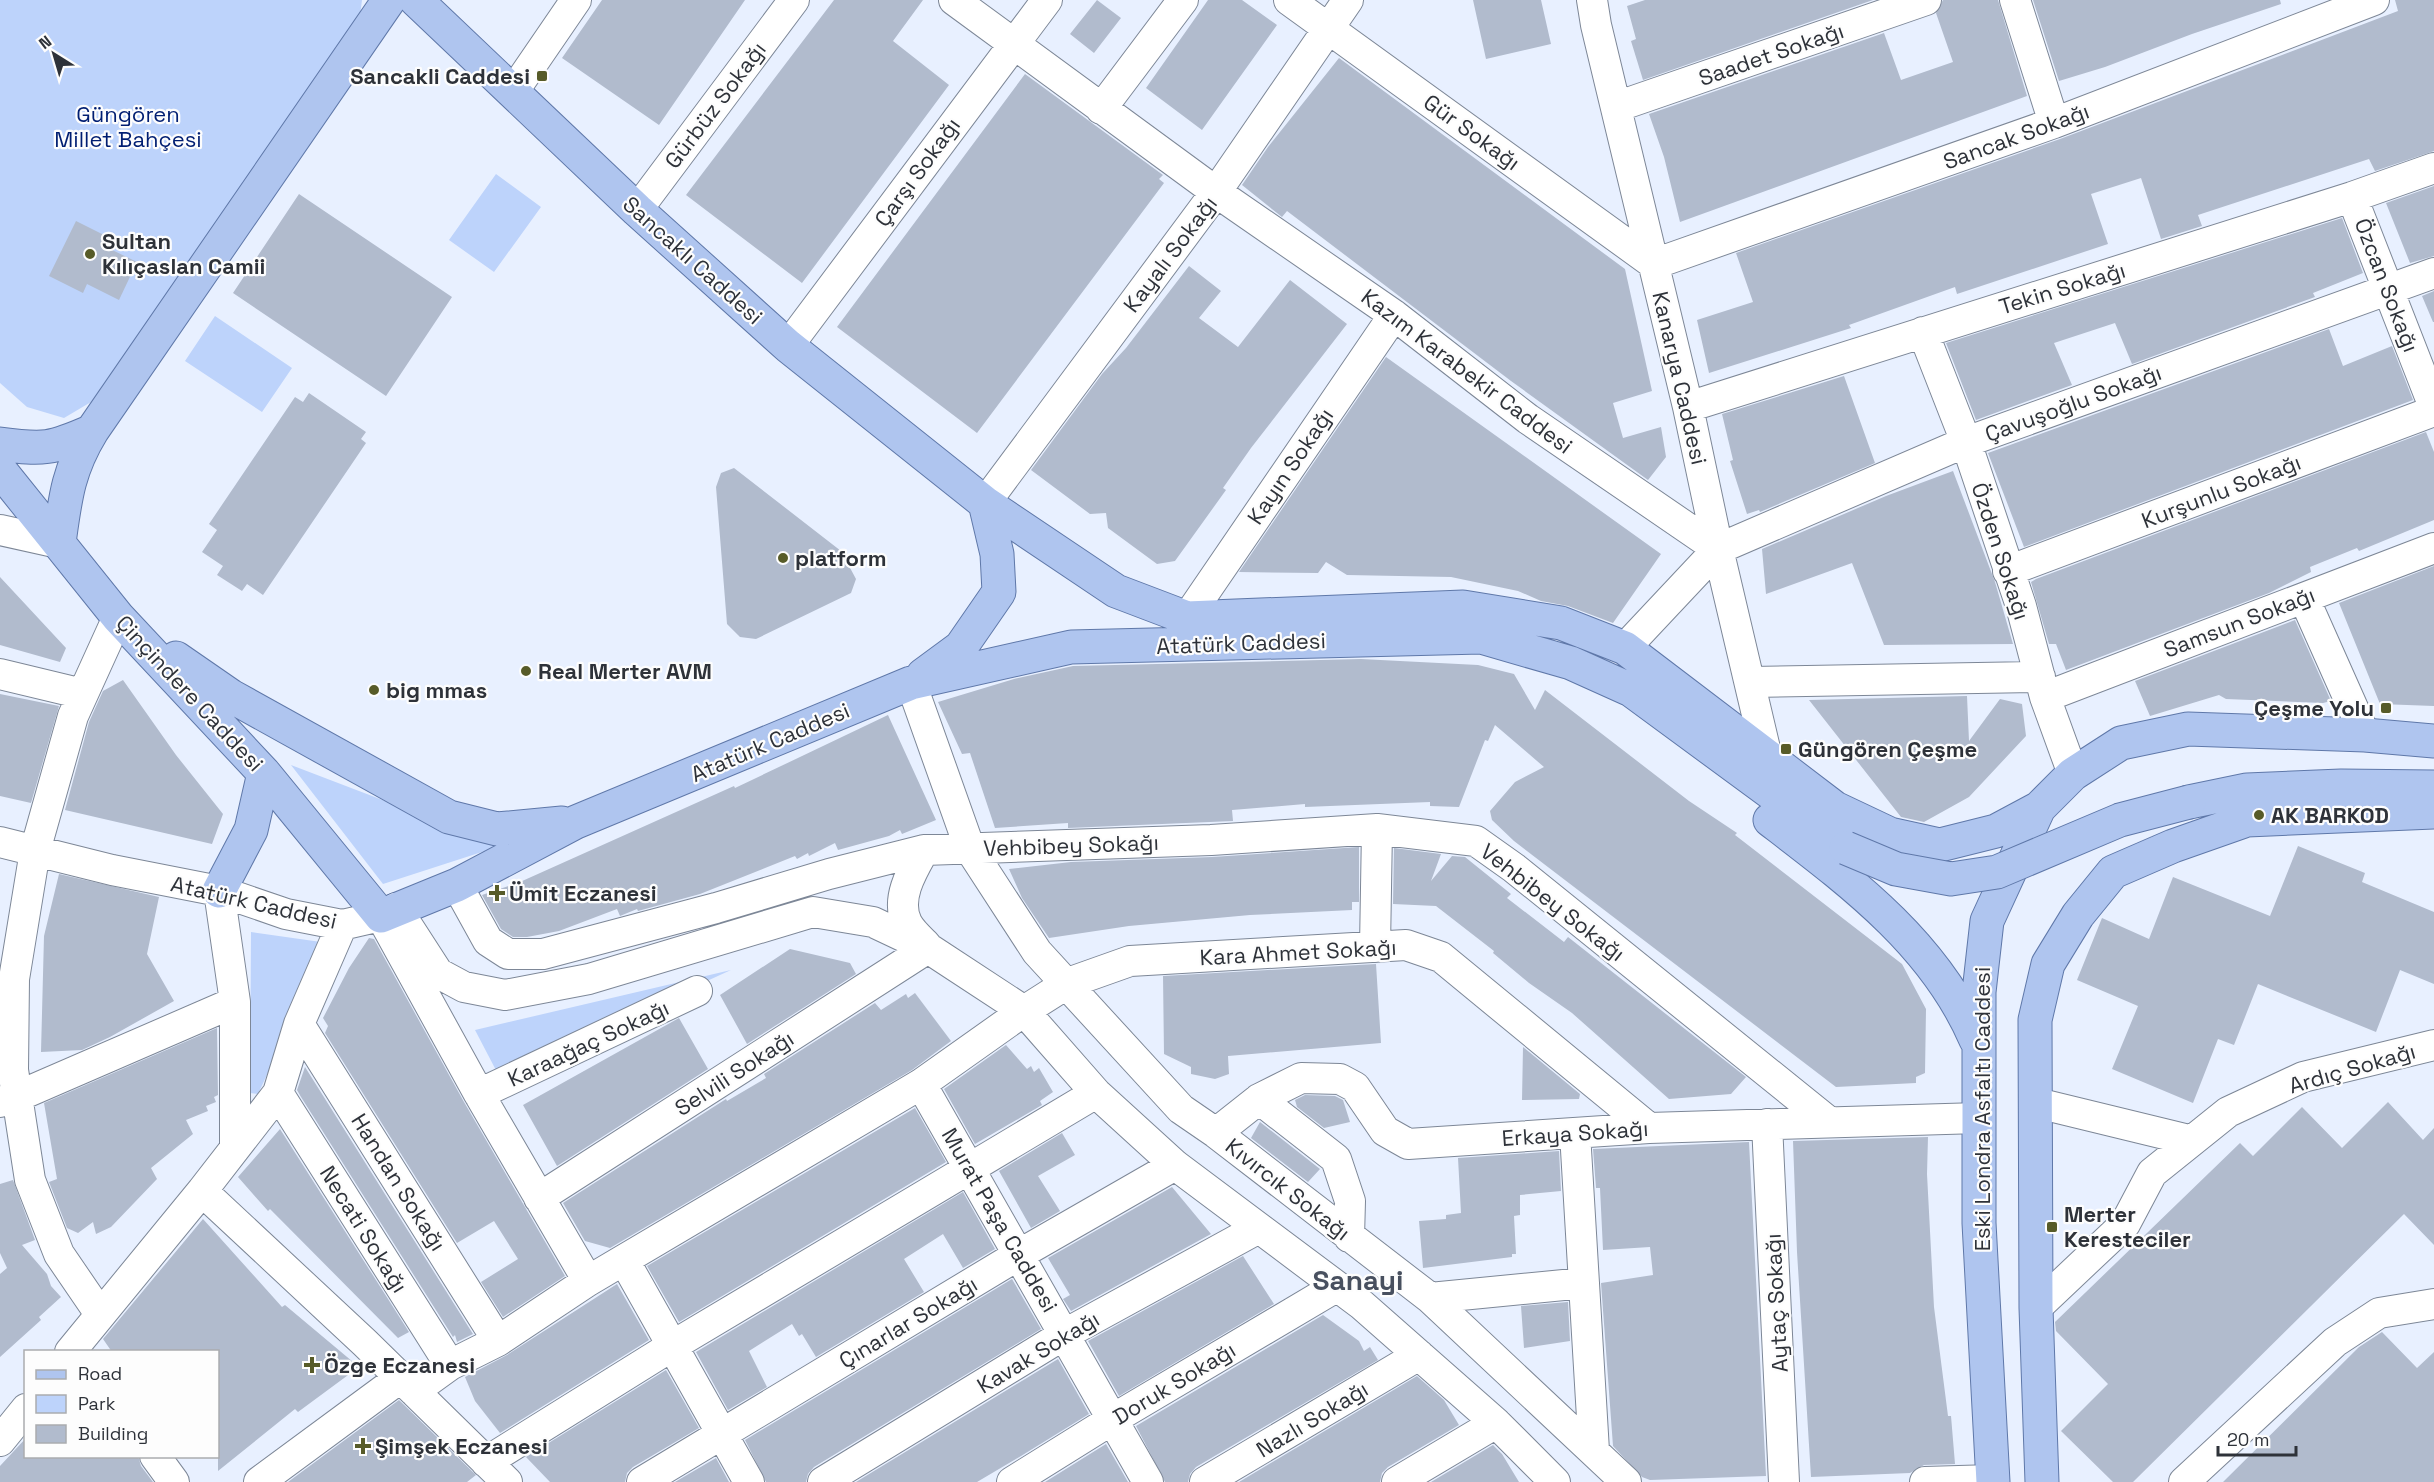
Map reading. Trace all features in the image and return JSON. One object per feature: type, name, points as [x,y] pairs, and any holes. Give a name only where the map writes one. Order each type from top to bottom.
[{"type":"main road","points":[[59,543],[66,486],[76,456],[389,0]]},
{"type":"main road","name":"Sancaklı Caddesi","points":[[416,0],[637,210],[788,346],[985,502],[1116,591],[1187,618]]},
{"type":"main road","points":[[0,444],[41,449],[65,443],[92,431]]},
{"type":"main road","name":"Çinçindere Caddesi","points":[[0,470],[118,616],[264,772],[388,912]]},
{"type":"main road","points":[[911,683],[961,647],[999,592],[997,554],[985,502]]},
{"type":"main road","name":"Atatürk Caddesi","points":[[1187,618],[1462,607],[1561,623],[1625,648],[1835,808],[1890,834],[1940,845],[1996,831],[2039,808]]},
{"type":"main road","points":[[118,616],[231,696],[449,817],[497,829],[576,822]]},
{"type":"main road","name":"Atatürk Caddesi","points":[[388,912],[457,885],[576,822],[911,683],[1071,647],[1481,637],[1571,663],[1631,690],[1846,848],[1896,869],[1951,879],[1997,872],[2120,820],[2247,790],[2341,786],[2434,787]]},
{"type":"main road","points":[[1571,663],[1620,706],[1858,887],[1926,955],[1963,1008],[1979,1047]]},
{"type":"main road","name":"Eski Londra Asfaltı Caddesi","points":[[1993,1481],[1979,1223],[1979,992],[1987,921],[2039,808],[2073,774],[2121,744],[2188,729],[2365,735],[2434,741]]},
{"type":"main road","points":[[219,891],[251,830],[264,772]]},
{"type":"main road","points":[[2042,1482],[2036,1308],[2035,1020],[2048,964],[2078,915],[2113,872],[2173,846],[2247,820],[2434,812]]},
{"type":"street","points":[[513,92],[576,0]]},
{"type":"street","name":"Gürbüz Sokağı","points":[[637,210],[794,0]]},
{"type":"street","name":"Kazım Karabekir Caddesi","points":[[954,0],[1013,41],[1101,109],[1216,192],[1394,315],[1528,419],[1718,549]]},
{"type":"street","name":"Çarşı Sokağı","points":[[788,346],[1013,41],[1047,0]]},
{"type":"street","points":[[1101,109],[1183,0]]},
{"type":"street","name":"Gür Sokağı","points":[[1289,0],[1654,264]]},
{"type":"street","name":"Kayalı Sokağı","points":[[985,502],[1216,192],[1348,0]]},
{"type":"street","name":"Kanarya Caddesi","points":[[1592,0],[1688,406],[1718,549],[1767,757]]},
{"type":"street","name":"Saadet Sokağı","points":[[1616,107],[1926,0]]},
{"type":"street","points":[[2015,0],[2054,123]]},
{"type":"street","name":"Sancak Sokağı","points":[[1654,264],[2054,123],[2374,0]]},
{"type":"street","name":"Tekin Sokağı","points":[[1688,406],[2352,197],[2434,168]]},
{"type":"street","name":"Özcan Sokağı","points":[[2352,197],[2434,409]]},
{"type":"street","name":"Çavuşoğlu Sokağı","points":[[1718,549],[1966,442],[2434,273]]},
{"type":"street","name":"Kayın Sokağı","points":[[1187,618],[1394,315]]},
{"type":"street","name":"Özden Sokağı","points":[[1923,332],[1966,442],[2008,571],[2042,687],[2073,774]]},
{"type":"street","name":"Kurşunlu Sokağı","points":[[2008,571],[2434,409]]},
{"type":"street","points":[[0,530],[59,543]]},
{"type":"street","name":"Samsun Sokağı","points":[[1751,682],[2042,687],[2304,598],[2434,548]]},
{"type":"street","points":[[1625,648],[1718,549]]},
{"type":"street","points":[[2304,598],[2365,735]]},
{"type":"street","points":[[100,1314],[59,1254],[30,1180],[8,1100],[14,979],[35,851],[73,716],[118,616]]},
{"type":"street","points":[[0,675],[83,694]]},
{"type":"street","name":"Kıvırcık Sokağı","points":[[911,683],[970,849],[1037,952],[1068,983],[1181,1109],[1216,1132],[1349,1238],[1430,1298],[1626,1482]]},
{"type":"street","points":[[1375,947],[1377,829]]},
{"type":"street","name":"Vehbibey Sokağı","points":[[457,885],[488,940],[508,954],[543,954],[716,908],[829,874],[924,850],[1211,840],[1377,829],[1476,841],[1514,868],[1829,1122]]},
{"type":"street","name":"Atatürk Caddesi","points":[[0,842],[112,870],[219,891],[285,914],[342,925],[388,912]]},
{"type":"street","points":[[924,850],[907,883],[902,903],[907,923],[928,948]]},
{"type":"street","points":[[219,891],[236,1002],[235,1146]]},
{"type":"street","points":[[388,912],[438,973],[464,987],[505,995],[589,979],[813,912],[873,922],[928,948],[1024,1011],[1096,1093],[1175,1165],[1257,1229],[1362,1305],[1496,1423],[1555,1482]]},
{"type":"street","points":[[388,912],[478,1095],[588,1281]]},
{"type":"street","points":[[74,1350],[100,1314],[202,1191],[278,1093],[299,1024],[342,925]]},
{"type":"street","name":"Kara Ahmet Sokağı","points":[[260,1482],[407,1385],[498,1341],[588,1281],[921,1084],[1024,1011],[1068,983],[1130,961],[1406,945],[1442,957],[1649,1128]]},
{"type":"street","name":"Selvili Sokağı","points":[[539,1198],[928,948]]},
{"type":"street","name":"Karaağaç Sokağı","points":[[478,1095],[697,991]]},
{"type":"street","points":[[8,1100],[236,1002]]},
{"type":"street","name":"Handan Sokağı","points":[[299,1024],[498,1341]]},
{"type":"street","name":"Ardıç Sokağı","points":[[2036,1308],[2125,1224],[2152,1173],[2189,1140],[2228,1112],[2303,1077],[2434,1045]]},
{"type":"street","name":"Erkaya Sokağı","points":[[1216,1132],[1259,1099],[1301,1078],[1340,1079],[1355,1087],[1384,1131],[1408,1144],[1649,1128],[1979,1118]]},
{"type":"street","name":"Murat Paşa Caddesi","points":[[921,1084],[972,1168],[1148,1482]]},
{"type":"street","name":"Necati Sokağı","points":[[278,1093],[450,1365]]},
{"type":"street","points":[[202,1191],[496,1472],[672,1346],[1096,1093]]},
{"type":"street","points":[[1259,1099],[1336,1159],[1350,1201],[1349,1238]]},
{"type":"street","points":[[2037,1102],[2189,1140]]},
{"type":"street","name":"Aytaç Sokağı","points":[[1767,1124],[1784,1482]]},
{"type":"street","points":[[1575,1133],[1594,1451]]},
{"type":"street","name":"Çınarlar Sokağı","points":[[642,1482],[1020,1254],[1175,1165]]},
{"type":"street","name":"Kavak Sokağı","points":[[824,1482],[1065,1334],[1257,1229]]},
{"type":"street","points":[[624,1260],[749,1482]]},
{"type":"street","points":[[1430,1298],[1584,1283]]},
{"type":"street","name":"Doruk Sokağı","points":[[1012,1482],[1113,1419],[1336,1287]]},
{"type":"street","points":[[2184,1482],[2335,1342],[2379,1314],[2434,1304]]},
{"type":"street","name":"Nazlı Sokağı","points":[[1205,1482],[1419,1355]]},
{"type":"street","points":[[0,1441],[24,1411]]},
{"type":"street","points":[[1397,1482],[1496,1423]]},
{"type":"street","points":[[156,1458],[174,1482]]},
{"type":"street","points":[[1925,1482],[1993,1481]]},
{"type":"green space","name":"Güngören Millet Bahçesi","points":[[0,0],[362,0],[360,16],[91,402],[64,418],[27,407],[0,383]]},
{"type":"green space","points":[[496,174],[541,207],[494,272],[449,240]]},
{"type":"green space","points":[[215,316],[292,368],[262,412],[185,361]]},
{"type":"green space","points":[[291,765],[427,817],[510,839],[485,851],[383,884]]},
{"type":"green space","points":[[251,932],[328,943],[258,1094],[250,1093]]},
{"type":"green space","points":[[731,970],[499,1076],[475,1030]]},
{"type":"building","points":[[602,0],[745,0],[659,125],[562,58]]},
{"type":"building","points":[[834,0],[923,0],[893,41],[949,85],[802,283],[686,195]]},
{"type":"building","points":[[1097,0],[1121,18],[1094,53],[1070,34]]},
{"type":"building","points":[[1208,0],[1242,0],[1277,25],[1202,130],[1146,88]]},
{"type":"building","points":[[1473,0],[1541,0],[1551,44],[1486,59]]},
{"type":"building","points":[[1645,0],[1873,0],[1643,80],[1631,41],[1636,39],[1627,6]]},
{"type":"building","points":[[1943,0],[1998,0],[2027,96],[1680,222],[1664,157],[1649,114],[1884,33],[1901,80],[1953,62],[1936,13]]},
{"type":"building","points":[[2033,0],[2280,0],[2281,4],[2105,67],[2059,81]]},
{"type":"building","points":[[2395,0],[2434,0],[2434,151],[2375,171],[2369,159],[2198,215],[2202,226],[2161,239],[2141,178],[2091,194],[2108,244],[1957,294],[1955,287],[1849,325],[1851,328],[1709,373],[1697,320],[1753,302],[1736,253],[2060,139],[2398,11]]},
{"type":"building","points":[[1339,58],[1625,269],[1652,391],[1613,403],[1623,438],[1661,427],[1666,457],[1648,480],[1511,381],[1287,211],[1282,217],[1242,185],[1268,147]]},
{"type":"building","points":[[1025,74],[1163,175],[1159,179],[1164,183],[977,433],[837,327]]},
{"type":"building","points":[[2434,186],[2434,256],[2410,263],[2386,203]]},
{"type":"building","points":[[299,194],[452,297],[386,396],[233,293]]},
{"type":"building","points":[[2342,218],[2363,273],[2313,293],[2315,297],[2132,364],[2115,323],[2054,343],[2072,385],[1976,420],[1946,343]]},
{"type":"building","name":"Sultan Kılıçaslan Camii","points":[[76,221],[110,238],[106,247],[137,262],[119,300],[87,284],[83,293],[49,276]]},
{"type":"building","points":[[1189,266],[1221,291],[1199,318],[1238,347],[1290,280],[1347,324],[1251,448],[1223,488],[1226,490],[1175,561],[1157,564],[1108,528],[1106,513],[1090,514],[1031,470],[1102,374],[1126,348]]},
{"type":"building","points":[[2434,291],[2434,322],[2433,322],[2422,296]]},
{"type":"building","points":[[2329,329],[2343,366],[2392,346],[2413,400],[2024,547],[1988,453]]},
{"type":"building","points":[[1386,357],[1661,554],[1613,623],[1568,606],[1541,601],[1518,591],[1451,577],[1347,575],[1326,562],[1318,573],[1239,572]]},
{"type":"building","points":[[1844,376],[1875,463],[1760,512],[1759,510],[1747,514],[1730,461],[1733,460],[1722,414]]},
{"type":"building","points":[[309,393],[366,432],[361,439],[366,443],[263,595],[247,584],[242,591],[217,575],[223,566],[202,552],[217,530],[209,524],[295,397],[303,402]]},
{"type":"building","points":[[2426,432],[2434,452],[2434,520],[2359,551],[2357,548],[2310,567],[2311,572],[2269,593],[2066,670],[2056,644],[2049,644],[2031,582],[2036,579]]},
{"type":"building","name":"platform","points":[[734,468],[841,551],[856,579],[851,593],[756,639],[740,637],[727,624],[716,487],[721,473]]},
{"type":"building","points":[[1953,471],[1995,582],[2013,644],[1884,645],[1852,563],[1766,594],[1762,549],[1886,496]]},
{"type":"building","points":[[2434,566],[2434,706],[2380,704],[2339,603]]},
{"type":"building","points":[[0,577],[66,648],[60,662],[0,645]]},
{"type":"building","points":[[2295,620],[2331,701],[2323,703],[2226,699],[2219,695],[2150,716],[2135,681]]},
{"type":"building","points":[[1361,659],[1478,665],[1514,674],[1535,710],[1545,690],[1689,801],[1737,833],[1735,835],[1902,964],[1926,1009],[1925,1073],[1916,1077],[1916,1083],[1836,1087],[1514,841],[1492,820],[1490,811],[1515,782],[1544,767],[1495,725],[1488,741],[1485,740],[1459,807],[1430,806],[1430,802],[1305,807],[1305,804],[1232,810],[1233,821],[1068,828],[1068,823],[995,828],[970,753],[962,754],[938,702],[1014,679],[1073,666]]},
{"type":"building","points":[[123,680],[176,755],[223,814],[212,844],[65,810],[89,722],[103,691]]},
{"type":"building","points":[[0,694],[59,706],[31,803],[0,796]]},
{"type":"building","points":[[1967,696],[1969,741],[2000,699],[2022,704],[2026,736],[1969,797],[1924,822],[1901,817],[1809,700]]},
{"type":"building","points":[[888,715],[936,820],[902,834],[900,830],[889,836],[838,850],[835,843],[809,856],[808,853],[797,859],[795,856],[700,894],[638,911],[637,909],[620,916],[617,909],[559,931],[527,937],[513,937],[501,929],[482,895],[520,882],[734,786],[735,788]]},
{"type":"building","points":[[2298,846],[2365,873],[2362,882],[2434,912],[2434,984],[2400,970],[2376,1032],[2258,984],[2234,1045],[2218,1039],[2193,1103],[2112,1069],[2138,1006],[2077,980],[2102,918],[2149,939],[2173,877],[2270,916]]},
{"type":"building","points":[[1359,847],[1359,902],[1352,902],[1352,910],[1250,915],[1129,926],[1049,938],[1022,898],[1009,869],[1071,862],[1212,857]]},
{"type":"building","points":[[1394,848],[1441,854],[1431,881],[1452,856],[1465,857],[1511,894],[1507,898],[1564,942],[1568,937],[1746,1077],[1731,1094],[1669,1099],[1572,1013],[1529,983],[1493,953],[1494,951],[1436,906],[1393,904]]},
{"type":"building","points":[[59,874],[159,897],[147,954],[174,1001],[82,1050],[41,1052],[44,936]]},
{"type":"building","points":[[369,938],[374,939],[464,1102],[565,1276],[503,1317],[481,1282],[518,1259],[494,1221],[457,1243],[325,1033],[328,1026],[323,1018],[349,968]]},
{"type":"building","points":[[790,949],[850,963],[856,974],[747,1044],[720,995]]},
{"type":"building","points":[[1376,964],[1381,1043],[1228,1056],[1229,1074],[1215,1079],[1191,1074],[1191,1067],[1164,1054],[1163,976]]},
{"type":"building","points":[[915,993],[951,1041],[912,1070],[610,1248],[585,1241],[563,1203],[726,1099],[727,1101],[766,1078],[764,1074],[875,1003],[881,1010],[906,994],[908,998]]},
{"type":"building","points":[[679,1018],[708,1069],[557,1166],[523,1105]]},
{"type":"building","points":[[217,1028],[218,1095],[214,1097],[216,1102],[206,1106],[208,1111],[186,1120],[193,1134],[151,1168],[157,1179],[111,1227],[96,1234],[93,1222],[78,1233],[67,1228],[49,1182],[57,1179],[44,1103]]},
{"type":"building","points":[[1006,1045],[1027,1069],[1031,1066],[1034,1072],[1039,1068],[1053,1092],[1040,1101],[1042,1105],[975,1144],[944,1089]]},
{"type":"building","points":[[1523,1047],[1580,1094],[1579,1099],[1522,1100]]},
{"type":"building","points":[[305,1067],[473,1334],[457,1342],[455,1335],[453,1337],[301,1097],[297,1090]]},
{"type":"building","points":[[1305,1095],[1335,1096],[1343,1100],[1350,1122],[1324,1128],[1297,1107],[1295,1100]]},
{"type":"building","points":[[2388,1102],[2423,1140],[2434,1128],[2434,1245],[2404,1214],[2133,1482],[2113,1482],[2061,1431],[2108,1384],[2056,1331],[2055,1322],[2240,1143],[2253,1156],[2302,1107],[2342,1148]]},
{"type":"building","points":[[915,1108],[946,1162],[679,1322],[647,1266]]},
{"type":"building","points":[[1260,1122],[1320,1169],[1308,1182],[1251,1138]]},
{"type":"building","points":[[280,1129],[409,1332],[398,1338],[270,1209],[268,1211],[238,1177]]},
{"type":"building","points":[[1062,1133],[1075,1155],[1038,1176],[1060,1211],[1031,1228],[999,1171]]},
{"type":"building","points":[[1928,1137],[1927,1174],[1934,1307],[1948,1416],[1951,1416],[1955,1464],[1924,1465],[1910,1473],[1811,1477],[1797,1252],[1793,1141]]},
{"type":"building","points":[[1749,1142],[1766,1476],[1650,1480],[1642,1477],[1613,1446],[1601,1283],[1653,1275],[1650,1247],[1603,1250],[1600,1188],[1596,1188],[1593,1149]]},
{"type":"building","points":[[1559,1151],[1561,1191],[1520,1195],[1520,1215],[1514,1216],[1516,1254],[1512,1254],[1512,1257],[1423,1268],[1419,1221],[1446,1219],[1446,1215],[1461,1213],[1458,1158]]},
{"type":"building","points":[[13,1180],[35,1240],[22,1245],[47,1274],[51,1286],[61,1297],[39,1317],[41,1320],[0,1357],[0,1274],[7,1268],[0,1253],[0,1184]]},
{"type":"building","points":[[1172,1187],[1211,1234],[1071,1311],[1063,1299],[1070,1295],[1048,1258]]},
{"type":"building","points":[[963,1192],[995,1249],[963,1268],[943,1234],[904,1259],[924,1292],[816,1357],[802,1334],[799,1336],[792,1324],[749,1351],[767,1387],[728,1410],[696,1352]]},
{"type":"building","points":[[203,1219],[282,1307],[285,1305],[359,1367],[298,1412],[295,1409],[218,1471],[219,1350],[111,1350],[103,1339]]},
{"type":"building","points":[[1243,1256],[1274,1304],[1119,1396],[1088,1341]]},
{"type":"building","points":[[1012,1279],[1041,1329],[814,1467],[808,1474],[806,1482],[766,1482],[745,1440]]},
{"type":"building","points":[[617,1284],[649,1340],[500,1433],[475,1401],[465,1377],[507,1355]]},
{"type":"building","points":[[1568,1302],[1570,1341],[1524,1348],[1521,1306]]},
{"type":"building","points":[[1323,1315],[1359,1341],[1364,1351],[1370,1347],[1378,1360],[1196,1467],[1190,1474],[1188,1482],[1165,1482],[1136,1426]]},
{"type":"building","points":[[2382,1332],[2417,1368],[2434,1352],[2434,1482],[2223,1482],[2359,1347]]},
{"type":"building","points":[[1058,1359],[1089,1414],[1021,1456],[977,1482],[856,1482]]},
{"type":"building","points":[[666,1370],[699,1428],[633,1467],[627,1473],[625,1482],[550,1482],[526,1457]]},
{"type":"building","points":[[1417,1376],[1444,1400],[1459,1425],[1388,1467],[1382,1473],[1380,1482],[1239,1482]]},
{"type":"building","points":[[399,1400],[476,1475],[467,1482],[288,1482]]},
{"type":"building","points":[[24,1440],[24,1458],[139,1458],[141,1466],[153,1482],[0,1482],[0,1466]]},
{"type":"building","points":[[1106,1444],[1128,1482],[1045,1482]]},
{"type":"building","points":[[1493,1445],[1502,1454],[1519,1482],[1431,1482]]},
{"type":"building","points":[[716,1458],[729,1482],[675,1482]]},
{"type":"place","name":"Sancakli Caddesi","points":[[542,76]]},
{"type":"place","name":"Sultan Kılıçaslan Camii","points":[[90,254]]},
{"type":"place","name":"platform","points":[[783,558]]},
{"type":"place","name":"Real Merter AVM","points":[[526,671]]},
{"type":"place","name":"big mmas","points":[[374,690]]},
{"type":"place","name":"Çeşme Yolu","points":[[2386,708]]},
{"type":"place","name":"Güngören Çeşme","points":[[1786,749]]},
{"type":"place","name":"AK BARKOD","points":[[2259,815]]},
{"type":"place","name":"Ümit Eczanesi","points":[[497,893]]},
{"type":"place","name":"Merter Keresteciler","points":[[2052,1227]]},
{"type":"place","name":"Özge Eczanesi","points":[[312,1365]]},
{"type":"place","name":"Şimşek Eczanesi","points":[[363,1446]]},
{"type":"district","name":"Sanayi","points":[[1358,1280]]}]
